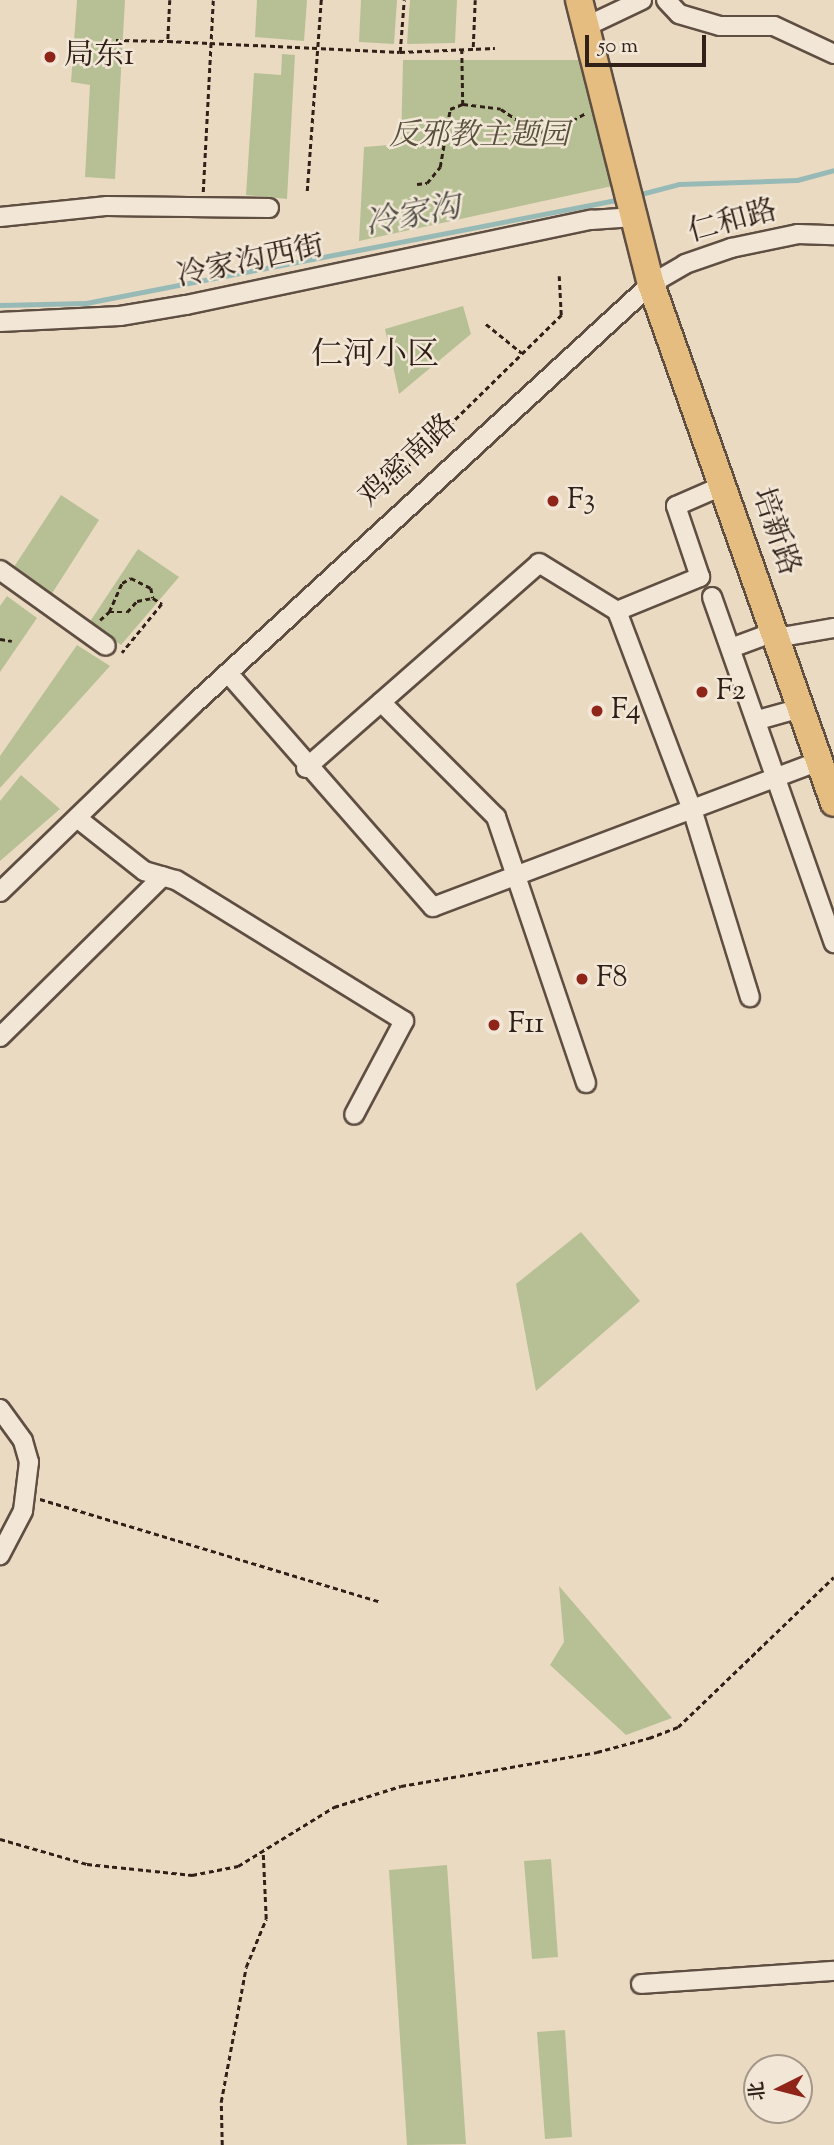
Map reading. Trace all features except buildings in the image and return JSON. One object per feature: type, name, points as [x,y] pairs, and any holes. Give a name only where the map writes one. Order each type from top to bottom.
[{"type":"highway","points":[[579,0],[651,284]]},
{"type":"highway","name":"培新路","points":[[651,284],[834,803]]},
{"type":"street","points":[[587,26],[642,0]]},
{"type":"street","points":[[666,0],[679,14],[720,26],[774,26],[834,54]]},
{"type":"street","points":[[0,217],[107,206],[269,208]]},
{"type":"street","name":"冷家沟西街","points":[[0,322],[160,310],[591,220],[634,217]]},
{"type":"street","name":"仁和路","points":[[651,284],[685,264],[732,248],[797,234],[834,235]]},
{"type":"street","name":"鸡密南路","points":[[0,892],[228,673],[651,284]]},
{"type":"street","points":[[617,611],[700,577],[676,506],[722,486]]},
{"type":"street","points":[[306,768],[539,564],[617,611],[692,809],[750,997]]},
{"type":"street","points":[[0,570],[106,646]]},
{"type":"street","points":[[712,597],[779,776],[826,890],[834,943]]},
{"type":"street","points":[[731,648],[775,635],[834,628]]},
{"type":"street","points":[[228,673],[306,768],[433,907],[819,761]]},
{"type":"street","points":[[381,702],[496,817],[518,875],[586,1083]]},
{"type":"street","points":[[758,720],[801,708]]},
{"type":"street","points":[[77,818],[144,871],[163,876],[404,1021],[354,1115]]},
{"type":"street","points":[[0,1037],[163,876]]},
{"type":"street","points":[[0,1409],[23,1441],[29,1462],[27,1495],[0,1555]]},
{"type":"street","points":[[641,1984],[834,1971]]},
{"type":"path","points":[[168,41],[170,0]]},
{"type":"path","points":[[203,196],[213,0]]},
{"type":"path","points":[[307,191],[321,0]]},
{"type":"path","points":[[400,52],[404,0]]},
{"type":"path","points":[[473,47],[475,0]]},
{"type":"path","points":[[116,40],[400,52],[495,48]]},
{"type":"path","points":[[462,49],[463,104]]},
{"type":"path","points":[[417,184],[427,183],[440,167],[450,110],[463,104],[501,109],[532,130],[550,133],[591,110]]},
{"type":"path","points":[[376,497],[561,315],[559,276]]},
{"type":"path","points":[[486,324],[523,354]]},
{"type":"path","points":[[87,632],[109,612],[122,583],[131,578],[143,581],[153,598],[162,604],[121,655],[106,646]]},
{"type":"path","points":[[109,612],[127,612],[137,601],[153,598]]},
{"type":"path","points":[[0,639],[12,641]]},
{"type":"path","points":[[27,1495],[382,1602]]},
{"type":"path","points":[[0,1839],[88,1864],[192,1875],[239,1866],[334,1807],[374,1794],[597,1752],[678,1727],[834,1577]]},
{"type":"path","points":[[222,2145],[221,2102],[246,1967],[266,1919],[263,1852]]},
{"type":"green space","points":[[77,0],[125,0],[115,179],[85,177],[90,85],[71,82]]},
{"type":"green space","points":[[257,0],[307,0],[304,41],[255,37]]},
{"type":"green space","points":[[361,0],[397,0],[394,44],[359,42]]},
{"type":"green space","points":[[410,0],[457,0],[455,43],[407,44]]},
{"type":"green space","points":[[282,54],[295,55],[287,199],[246,195],[254,73],[281,75]]},
{"type":"green space","name":"反邪教主题园","points":[[403,60],[586,60],[617,185],[359,241],[364,147],[401,144]]},
{"type":"green space","points":[[463,306],[471,334],[399,394],[385,329]]},
{"type":"green space","points":[[61,495],[99,520],[51,595],[12,570]]},
{"type":"green space","points":[[138,549],[179,577],[121,645],[89,623]]},
{"type":"green space","points":[[7,596],[37,618],[0,672],[0,606]]},
{"type":"green space","points":[[77,645],[110,666],[0,788],[0,756]]},
{"type":"green space","points":[[21,775],[60,809],[0,861],[0,801]]},
{"type":"green space","points":[[581,1232],[640,1301],[536,1391],[516,1284]]},
{"type":"green space","points":[[559,1586],[672,1718],[626,1735],[550,1665],[564,1642]]},
{"type":"green space","points":[[551,1859],[558,1957],[532,1959],[524,1861]]},
{"type":"green space","points":[[447,1865],[466,2144],[407,2145],[389,1870]]},
{"type":"green space","points":[[565,2030],[572,2137],[545,2139],[537,2032]]},
{"type":"waterway","name":"冷家沟","points":[[637,195],[679,184],[797,180],[834,170]]},
{"type":"waterway","name":"冷家沟","points":[[0,305],[86,303],[621,199]]},
{"type":"place","name":"局东1","points":[[50,57]]},
{"type":"place","name":"F3","points":[[553,501]]},
{"type":"place","name":"F2","points":[[702,692]]},
{"type":"place","name":"F4","points":[[597,711]]},
{"type":"place","name":"F8","points":[[582,979]]},
{"type":"place","name":"F11","points":[[494,1025]]},
{"type":"district","name":"仁河小区","points":[[375,356]]}]
